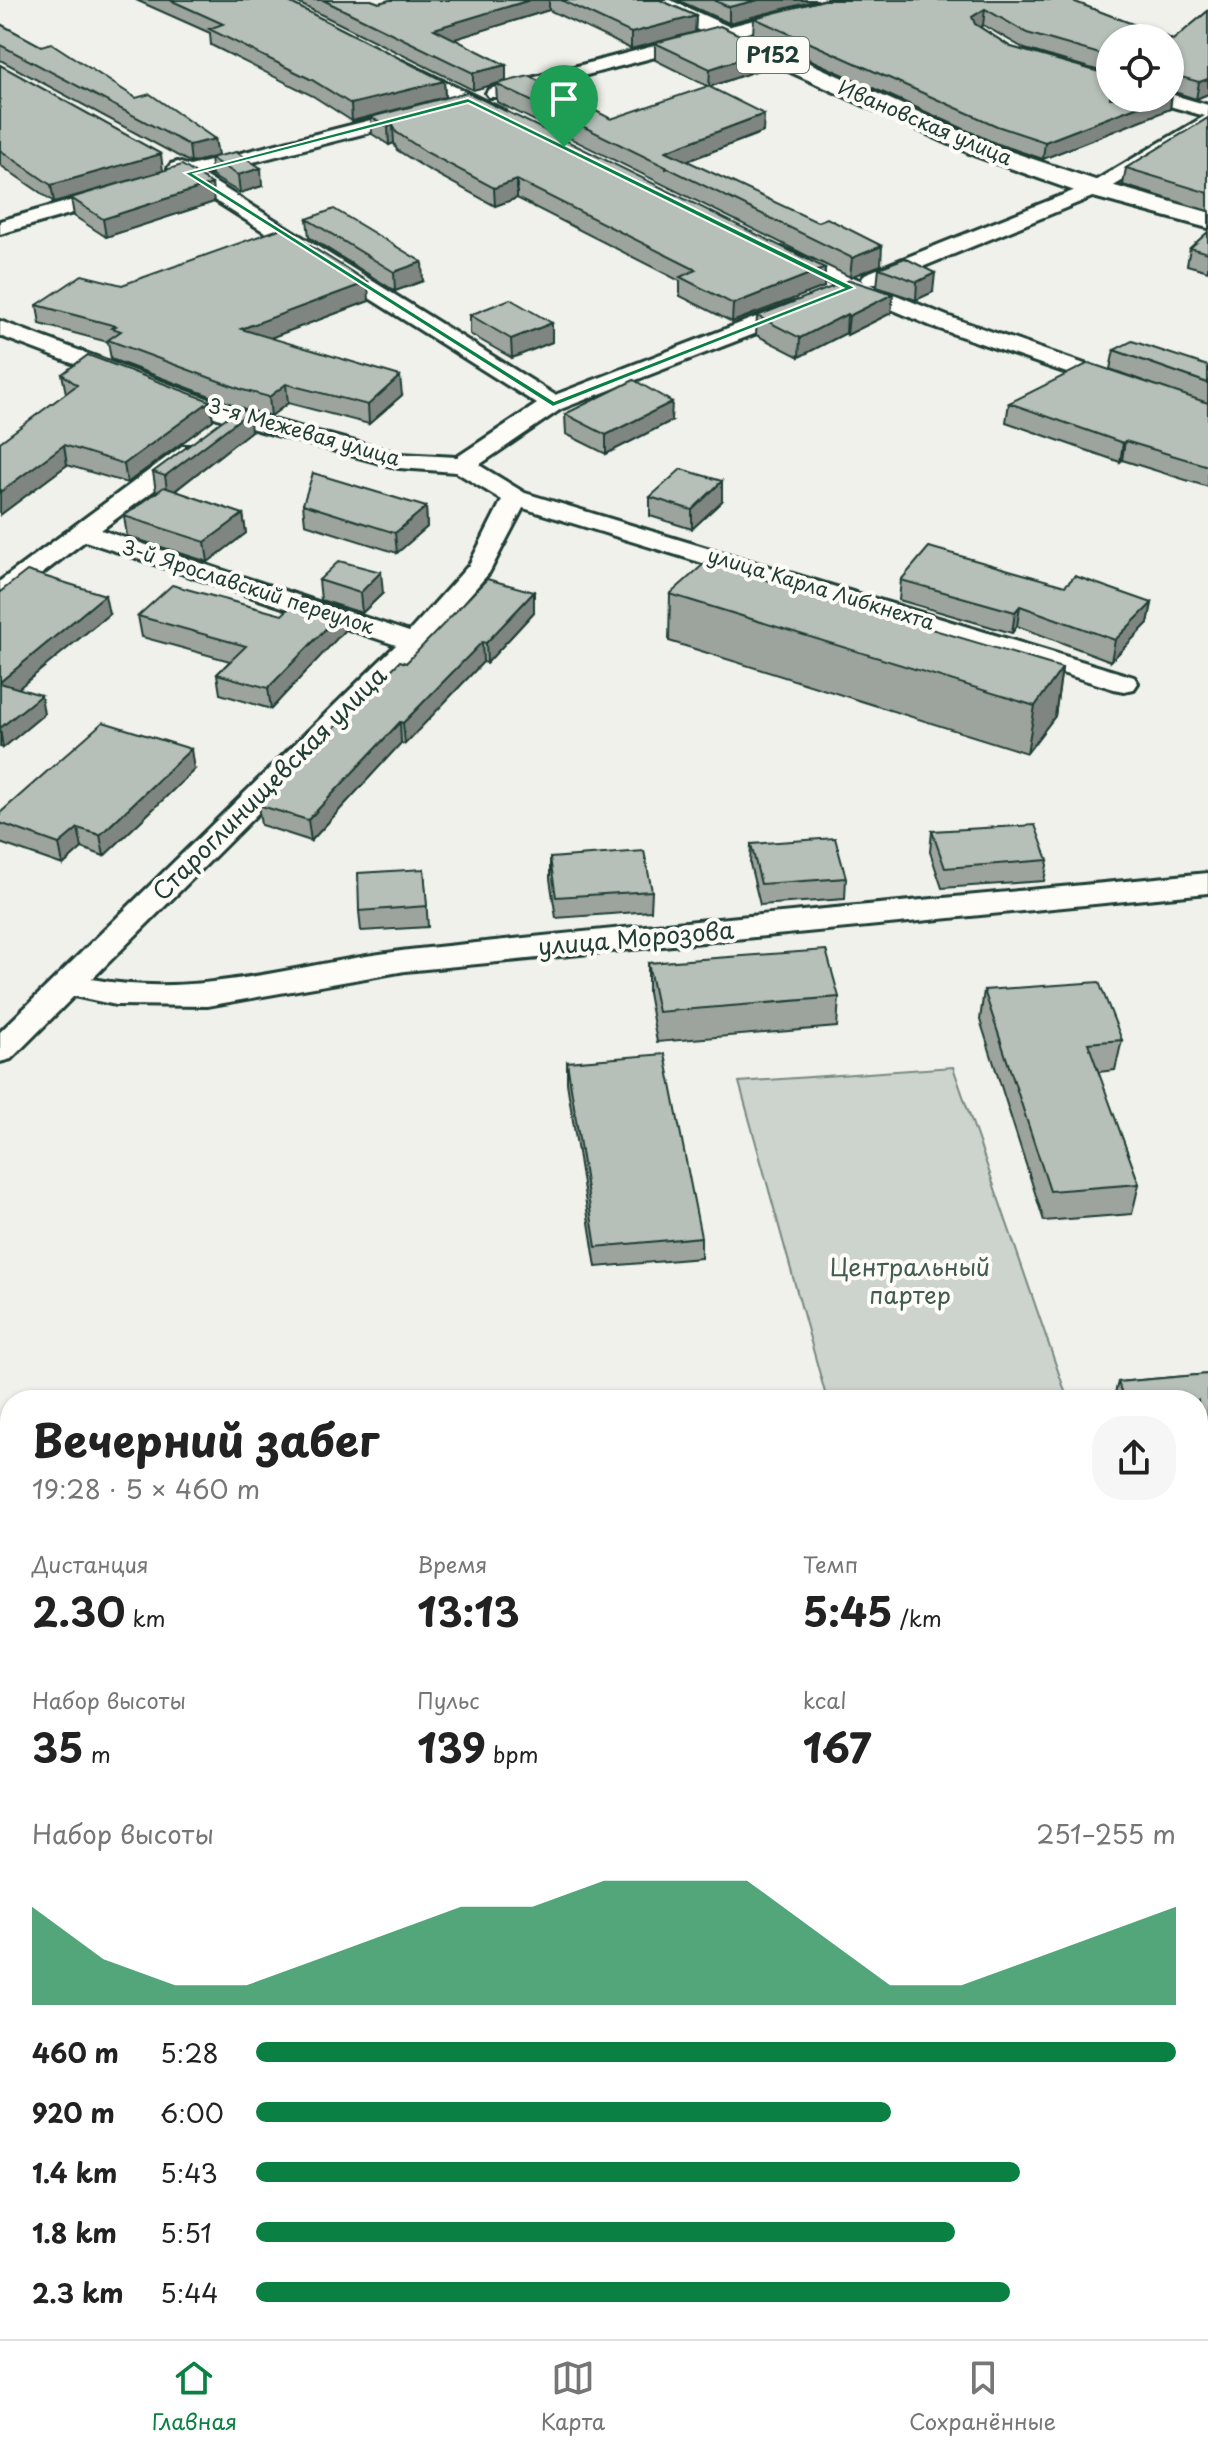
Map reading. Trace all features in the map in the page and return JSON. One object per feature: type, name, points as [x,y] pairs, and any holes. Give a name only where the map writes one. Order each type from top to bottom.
[{"type":"main road","name":"Ивановская улица","points":[[651,0],[985,151],[1095,189],[1208,220]]},
{"type":"street","points":[[0,228],[188,173],[851,0]]},
{"type":"street","points":[[384,57],[511,121]]},
{"type":"street","points":[[1184,104],[1208,111]]},
{"type":"street","points":[[462,465],[553,404],[1095,189],[1208,121]]},
{"type":"street","points":[[161,159],[188,173],[553,404]]},
{"type":"street","points":[[766,246],[850,288],[1208,415]]},
{"type":"street","name":"3-я Межевая улица","points":[[0,328],[236,417],[399,461],[462,465],[516,498]]},
{"type":"street","points":[[0,593],[236,417]]},
{"type":"street","name":"Староглинищевская улица","points":[[0,1051],[414,642],[480,568],[516,498]]},
{"type":"street","name":"улица Карла Либкнехта","points":[[516,498],[1124,683]]},
{"type":"street","name":"3-й Ярославский переулок","points":[[82,532],[414,642]]},
{"type":"street","name":"улица Морозова","points":[[67,984],[116,994],[207,995],[405,961],[1208,883]]},
{"type":"green space","name":"Центральный партер","points":[[953,1067],[1065,1390],[824,1390],[739,1082]]},
{"type":"building","points":[[170,0],[285,0],[444,81],[351,104],[312,80],[209,29],[223,24]]},
{"type":"building","points":[[323,0],[371,0],[379,3],[390,0],[530,0],[434,29],[506,65],[473,73]]},
{"type":"building","points":[[561,0],[660,0],[696,16],[631,33]]},
{"type":"building","points":[[713,0],[758,0],[729,7]]},
{"type":"building","points":[[824,0],[1070,0],[1133,24],[1096,24],[1096,53],[1027,33],[985,9],[972,17],[975,24],[1011,47],[1096,71],[1096,112],[1123,112],[1045,142],[997,126],[754,18]]},
{"type":"building","points":[[1208,11],[1208,79],[1199,82],[1184,78],[1184,31]]},
{"type":"building","points":[[0,24],[41,46],[51,43],[136,98],[150,94],[215,139],[189,145],[0,45]]},
{"type":"building","points":[[720,26],[771,49],[710,69],[655,43]]},
{"type":"building","points":[[0,65],[161,154],[51,185],[0,150]]},
{"type":"building","points":[[529,76],[611,119],[708,86],[764,114],[666,151],[817,222],[827,218],[882,246],[852,258],[496,84]]},
{"type":"building","points":[[467,92],[825,268],[733,304],[680,277],[696,270],[517,180],[494,188],[426,152],[396,132],[393,125],[388,127],[371,117]]},
{"type":"building","points":[[1208,118],[1208,193],[1126,168]]},
{"type":"building","points":[[236,152],[261,168],[238,175],[210,158]]},
{"type":"building","points":[[182,165],[212,184],[103,219],[71,198]]},
{"type":"building","points":[[334,209],[422,262],[394,272],[307,219]]},
{"type":"building","points":[[282,228],[368,282],[241,329],[400,376],[368,405],[286,384],[269,397],[243,390],[108,340],[121,331],[112,328],[116,326],[37,305],[82,275],[122,285]]},
{"type":"building","points":[[1208,232],[1208,253],[1190,248]]},
{"type":"building","points":[[905,258],[935,273],[917,282],[879,268]]},
{"type":"building","points":[[850,280],[893,294],[800,338],[757,316]]},
{"type":"building","points":[[510,299],[552,323],[511,339],[470,315]]},
{"type":"building","points":[[1132,341],[1208,366],[1208,383],[1114,350]]},
{"type":"building","points":[[88,355],[210,401],[124,464],[64,445],[0,492],[0,442],[77,385],[62,374]]},
{"type":"building","points":[[1089,363],[1208,403],[1208,466],[1125,441],[1123,443],[1009,403]]},
{"type":"building","points":[[634,380],[672,402],[606,435],[565,414]]},
{"type":"building","points":[[238,409],[249,412],[165,476],[153,472]]},
{"type":"building","points":[[681,469],[722,481],[692,510],[650,497]]},
{"type":"building","points":[[313,473],[426,507],[395,533],[303,504]]},
{"type":"building","points":[[164,487],[243,514],[205,542],[124,516]]},
{"type":"building","points":[[929,547],[1065,586],[1075,576],[1152,603],[1115,640],[1020,606],[1015,612],[901,580]]},
{"type":"building","points":[[339,561],[381,572],[360,593],[319,580]]},
{"type":"building","points":[[706,562],[1062,668],[1035,706],[670,594]]},
{"type":"building","points":[[27,571],[105,595],[0,682],[0,592]]},
{"type":"building","points":[[487,579],[534,592],[486,643],[482,642],[403,723],[400,722],[308,820],[258,805],[400,661],[406,663]]},
{"type":"building","points":[[172,585],[282,615],[301,597],[343,611],[268,688],[217,674],[246,646],[138,616]]},
{"type":"building","points":[[0,683],[41,695],[0,728]]},
{"type":"building","points":[[103,722],[191,749],[100,835],[78,828],[59,844],[0,823],[0,813]]},
{"type":"building","points":[[1035,825],[1048,860],[945,868],[932,831]]},
{"type":"building","points":[[835,838],[846,878],[761,884],[751,844]]},
{"type":"building","points":[[644,851],[652,891],[556,897],[550,858]]},
{"type":"building","points":[[424,869],[427,906],[359,911],[358,873]]},
{"type":"building","points":[[826,950],[839,997],[658,1012],[648,963]]},
{"type":"building","points":[[1099,982],[1122,1040],[1088,1043],[1139,1184],[1050,1191],[984,990]]},
{"type":"building","points":[[665,1054],[701,1237],[596,1247],[567,1062]]},
{"type":"building","points":[[1208,1374],[1208,1390],[1121,1390],[1118,1382]]},
{"type":"route","points":[[468,101],[564,147],[850,288],[553,404],[188,173],[468,101]]}]
